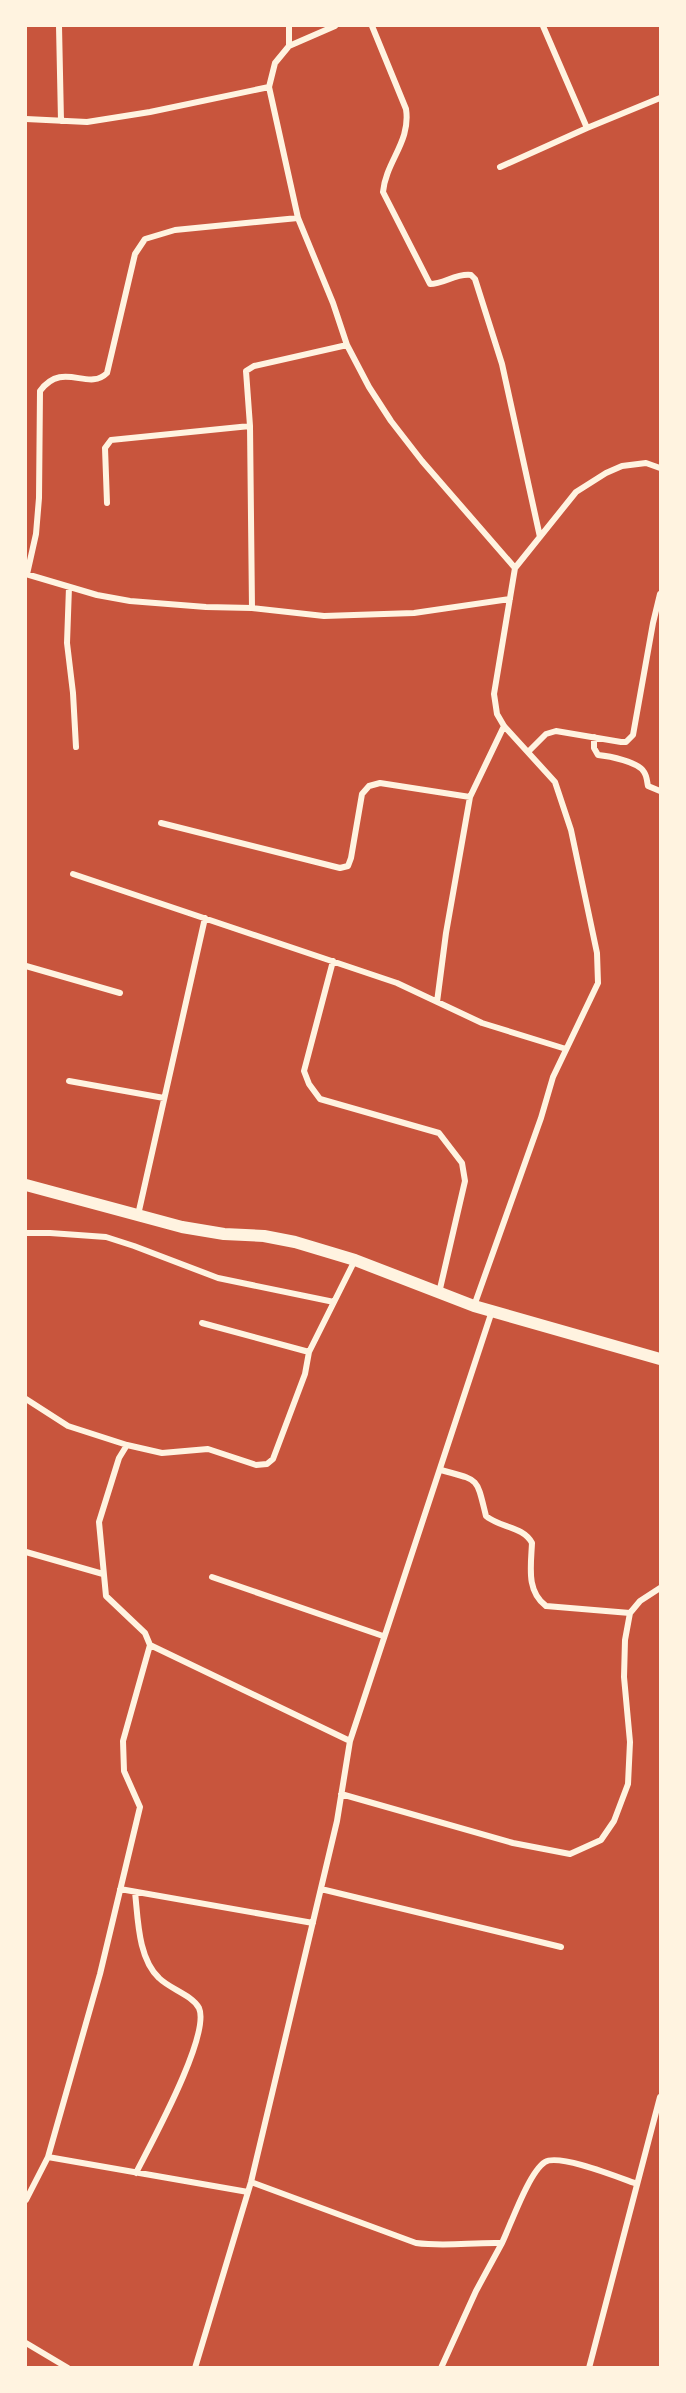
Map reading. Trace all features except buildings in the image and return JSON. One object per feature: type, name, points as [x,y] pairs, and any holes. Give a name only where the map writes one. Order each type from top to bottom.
[{"type":"main road","points":[[26,1185],[182,1227],[224,1234],[264,1236],[295,1242],[355,1260],[474,1306],[660,1359]]},
{"type":"street","points":[[59,26],[61,121]]},
{"type":"street","points":[[289,26],[289,46]]},
{"type":"street","points":[[335,26],[289,46],[275,63],[269,87],[298,218],[333,303],[347,345],[369,387],[391,421],[422,461],[516,568]]},
{"type":"street","points":[[372,26],[406,109],[408,122],[406,135],[384,181],[382,192],[430,284],[437,284],[464,274],[471,275],[475,279],[502,363],[540,537]]},
{"type":"street","points":[[543,26],[587,128]]},
{"type":"street","points":[[26,119],[87,122],[150,112],[269,87]]},
{"type":"street","points":[[500,167],[660,98]]},
{"type":"street","points":[[298,218],[175,230],[145,239],[135,254],[108,373],[98,379],[58,376],[45,384],[40,391],[39,498],[36,534],[26,574],[130,601],[252,608],[324,616],[414,613],[510,599]]},
{"type":"street","points":[[252,608],[250,426],[245,376],[248,369],[347,345]]},
{"type":"street","points":[[107,503],[105,448],[111,440],[250,426]]},
{"type":"street","points":[[474,1306],[542,1118],[553,1077],[598,983],[597,953],[570,830],[555,782],[504,726],[497,714],[494,694],[516,568],[576,492],[622,466],[646,463],[660,468]]},
{"type":"street","points":[[69,587],[67,644],[76,747]]},
{"type":"street","points":[[528,752],[546,735],[556,731],[621,742],[626,742],[633,735],[660,594]]},
{"type":"street","points":[[437,1002],[446,933],[470,797],[504,726]]},
{"type":"street","points":[[594,737],[594,748],[598,755],[640,767],[646,775],[647,785],[660,791]]},
{"type":"street","points":[[161,823],[340,868],[348,866],[351,858],[362,794],[369,786],[380,783],[470,797]]},
{"type":"street","points":[[73,874],[398,983],[483,1023],[566,1049]]},
{"type":"street","points":[[138,1215],[205,918]]},
{"type":"street","points":[[333,961],[304,1071],[309,1084],[320,1099],[439,1133],[462,1163],[465,1181],[439,1294]]},
{"type":"street","points":[[26,966],[120,993]]},
{"type":"street","points":[[69,1081],[164,1098]]},
{"type":"street","points":[[26,1233],[106,1237],[218,1278],[334,1302]]},
{"type":"street","points":[[26,1399],[68,1426],[127,1445],[162,1453],[208,1449],[256,1465],[267,1464],[277,1451],[305,1374],[309,1352],[355,1260]]},
{"type":"street","points":[[195,2367],[251,2182],[321,1889],[350,1741],[492,1311]]},
{"type":"street","points":[[202,1323],[309,1352]]},
{"type":"street","points":[[26,2200],[48,2157],[100,1974],[140,1807],[124,1771],[123,1741],[150,1645],[145,1633],[106,1596],[99,1522],[119,1458],[127,1445]]},
{"type":"street","points":[[441,1470],[473,1480],[479,1487],[486,1516],[530,1538],[532,1543],[531,1581],[540,1601],[546,1606],[630,1613]]},
{"type":"street","points":[[26,1552],[103,1574]]},
{"type":"street","points":[[212,1577],[383,1636]]},
{"type":"street","points":[[341,1794],[513,1843],[570,1854],[601,1840],[614,1821],[628,1784],[630,1742],[624,1677],[625,1640],[630,1613],[640,1601],[660,1588]]},
{"type":"street","points":[[150,1645],[350,1741]]},
{"type":"street","points":[[120,1889],[313,1923]]},
{"type":"street","points":[[321,1889],[561,1947]]},
{"type":"street","points":[[135,1892],[139,1929],[147,1959],[158,1978],[191,2001],[200,2012],[198,2030],[186,2073],[136,2173]]},
{"type":"street","points":[[589,2367],[660,2097]]},
{"type":"street","points":[[48,2157],[248,2193]]},
{"type":"street","points":[[441,2367],[534,2172],[546,2161],[560,2159],[638,2184]]},
{"type":"street","points":[[251,2182],[416,2243],[442,2247],[480,2242],[502,2243]]},
{"type":"street","points":[[26,2343],[68,2367]]}]
